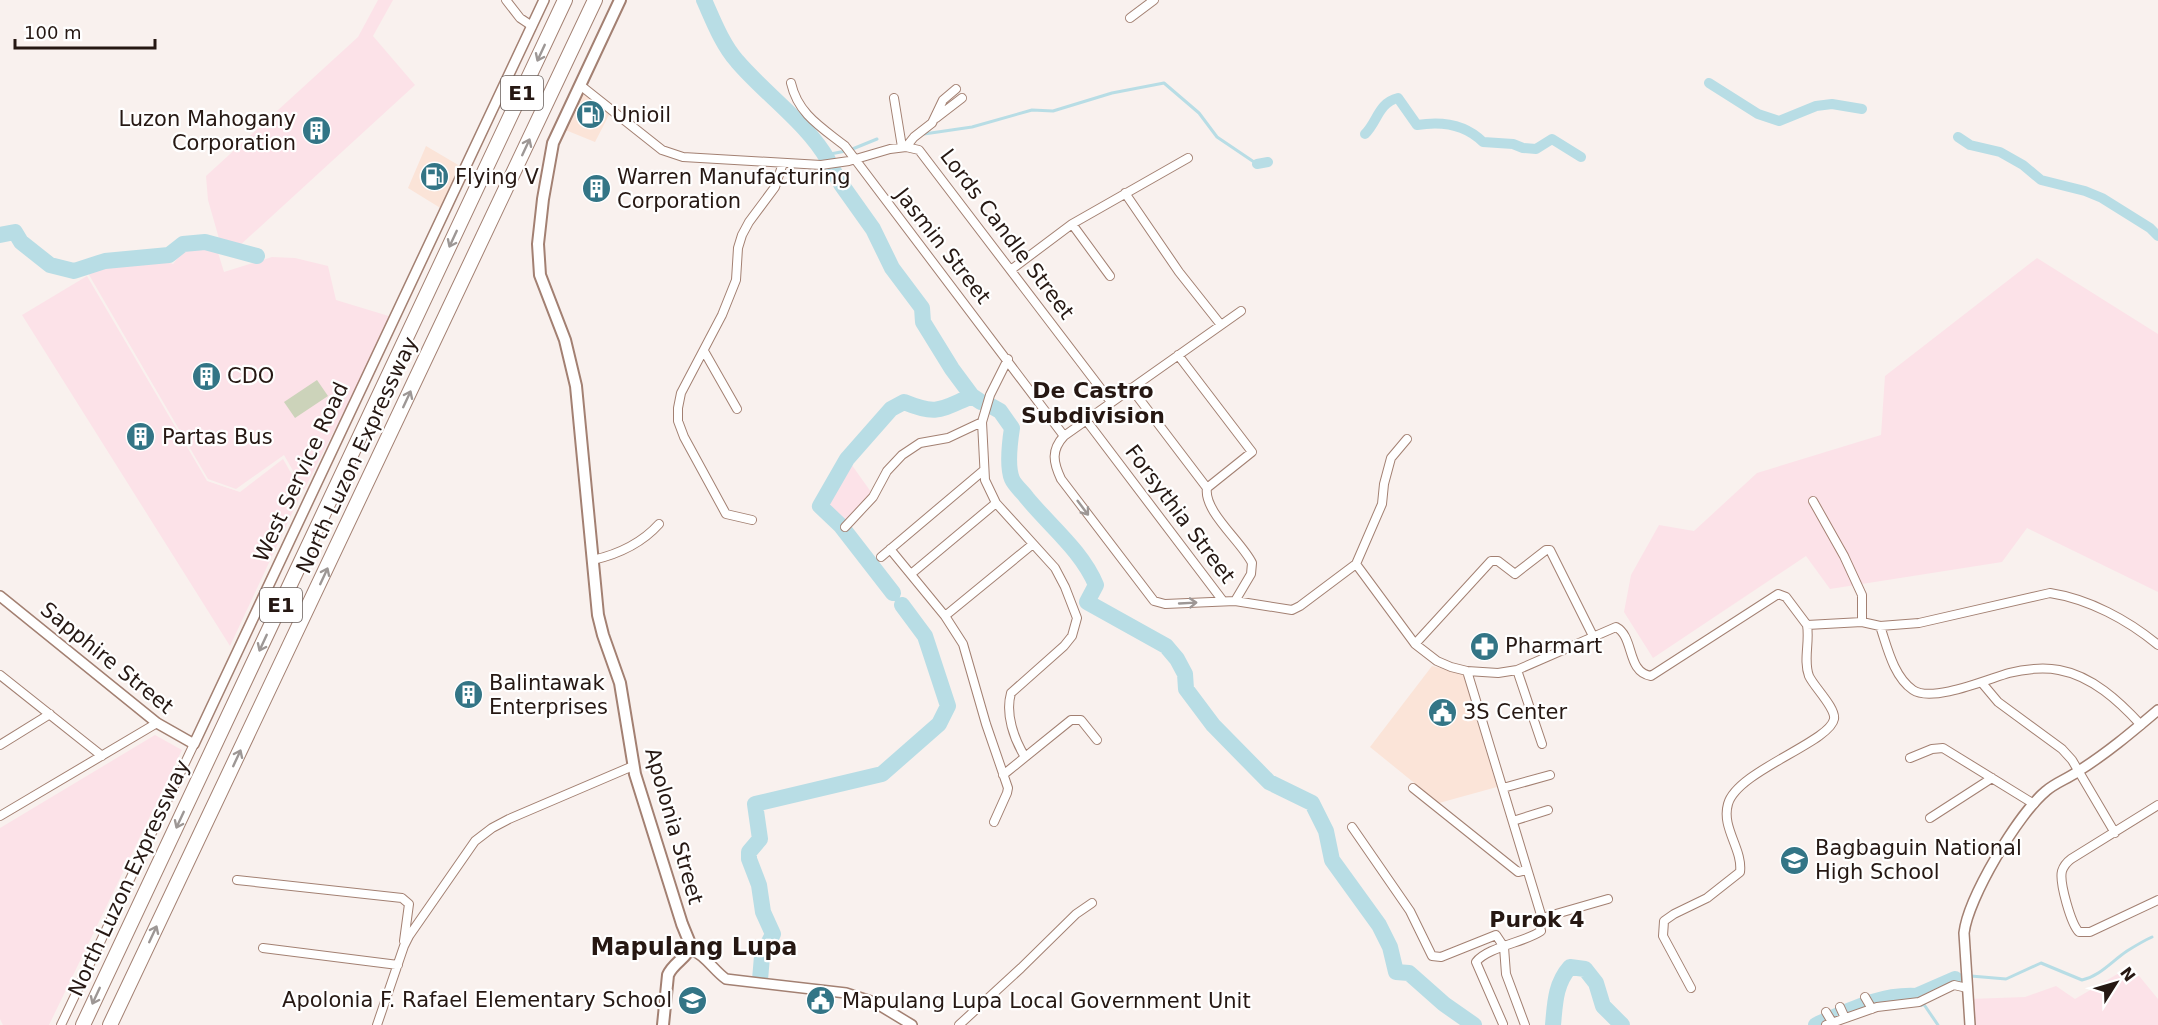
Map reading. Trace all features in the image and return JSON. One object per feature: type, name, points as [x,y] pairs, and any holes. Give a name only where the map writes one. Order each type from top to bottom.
[{"type":"highway","name":"North Luzon Expressway","points":[[83,1025],[565,0]]},
{"type":"highway","name":"North Luzon Expressway","points":[[110,1025],[595,0]]},
{"type":"main road","name":"Apolonia Street","points":[[620,0],[553,143],[544,191],[538,244],[540,275],[565,340],[576,386],[598,615],[620,683],[633,766],[682,924],[690,942],[690,950]]},
{"type":"main road","points":[[663,1025],[668,975],[671,968],[690,950]]},
{"type":"street","points":[[506,0],[520,18],[532,26]]},
{"type":"street","name":"West Service Road","points":[[62,1025],[544,0]]},
{"type":"street","points":[[1130,18],[1154,0]]},
{"type":"street","name":"Jasmin Street","points":[[791,83],[794,99],[803,111],[845,146],[1064,436]]},
{"type":"street","points":[[580,85],[668,153],[682,158],[821,165],[904,147],[962,98]]},
{"type":"street","points":[[935,119],[943,100],[956,89]]},
{"type":"street","points":[[894,98],[904,147]]},
{"type":"street","name":"Lords Candle Street","points":[[904,147],[915,148],[924,154],[1111,402]]},
{"type":"street","points":[[1012,270],[1072,224],[1188,158]]},
{"type":"street","points":[[752,520],[726,514],[684,437],[678,421],[678,408],[681,393],[722,315],[736,279],[738,248],[742,235],[775,187],[783,163]]},
{"type":"street","points":[[1125,193],[1179,272],[1221,324]]},
{"type":"street","points":[[1072,224],[1110,276]]},
{"type":"street","points":[[1241,311],[1111,402],[1057,443],[1053,458],[1061,479],[1154,601],[1165,604],[1235,601],[1292,610],[1300,606],[1356,564],[1382,504],[1384,484],[1391,458],[1407,439]]},
{"type":"street","points":[[704,351],[737,410]]},
{"type":"street","points":[[1178,355],[1252,452],[1207,489],[1206,495],[1212,508],[1252,563],[1251,574],[1235,601]]},
{"type":"street","points":[[1008,360],[990,395],[982,422],[984,470],[990,492],[996,503],[1055,568],[1065,586],[1077,618],[1072,636],[1064,646],[1011,693],[1013,730],[1025,757]]},
{"type":"street","points":[[1131,388],[1207,489]]},
{"type":"street","name":"Forsythia Street","points":[[1086,420],[1223,601]]},
{"type":"street","points":[[844,527],[873,497],[887,471],[902,454],[920,443],[948,438],[982,422]]},
{"type":"street","points":[[881,557],[984,470]]},
{"type":"street","points":[[1813,501],[1844,556],[1862,595],[1862,622]]},
{"type":"street","points":[[911,574],[996,503]]},
{"type":"street","points":[[593,560],[621,551],[639,542],[658,524]]},
{"type":"street","points":[[945,616],[1033,544]]},
{"type":"street","points":[[890,549],[945,616],[963,644],[986,724],[1008,788],[994,822]]},
{"type":"street","points":[[1415,644],[1491,561],[1498,561],[1515,574],[1546,550],[1550,550],[1593,636]]},
{"type":"street","points":[[1356,564],[1415,644],[1437,662],[1467,671],[1498,673],[1517,670],[1610,628],[1619,629],[1637,669],[1644,675],[1651,676],[1778,594],[1786,597],[1808,625],[1807,668],[1810,677],[1833,712],[1834,719],[1832,725],[1813,740],[1739,787],[1728,803],[1727,813],[1730,832],[1741,864],[1740,872],[1707,898],[1664,921],[1663,936],[1691,988]]},
{"type":"street","points":[[1808,625],[1862,622],[1880,626],[1919,623],[2050,593],[2100,609],[2139,629],[2158,645]]},
{"type":"street","name":"Sapphire Street","points":[[0,596],[157,723],[194,744]]},
{"type":"street","points":[[1880,626],[1890,656],[1904,682],[1914,691],[1927,695],[1982,683],[2011,672],[2033,669],[2059,670],[2089,681],[2108,693],[2141,724]]},
{"type":"street","points":[[1517,670],[1542,744]]},
{"type":"street","points":[[1467,671],[1542,918]]},
{"type":"street","points":[[0,675],[102,756]]},
{"type":"street","points":[[1982,683],[1998,702],[2062,749],[2115,833]]},
{"type":"street","points":[[1970,1025],[1965,973],[1965,919],[1990,869],[2046,790],[2078,772],[2158,710]]},
{"type":"street","points":[[0,745],[50,714]]},
{"type":"street","points":[[1003,775],[1071,720],[1081,720],[1097,740]]},
{"type":"street","points":[[0,816],[157,723]]},
{"type":"street","points":[[1910,758],[1932,749],[1943,748],[2034,804]]},
{"type":"street","points":[[404,946],[475,841],[483,834],[509,819],[633,766]]},
{"type":"street","points":[[1503,788],[1550,775]]},
{"type":"street","points":[[1930,818],[1992,778]]},
{"type":"street","points":[[1413,788],[1518,872],[1527,870]]},
{"type":"street","points":[[2158,805],[2071,859],[2063,867],[2062,878],[2072,921],[2079,932],[2090,932],[2158,900]]},
{"type":"street","points":[[1513,821],[1548,810]]},
{"type":"street","points":[[1352,827],[1410,911],[1432,956],[1441,957],[1496,935],[1504,947],[1506,974],[1525,1025]]},
{"type":"street","points":[[237,880],[402,898],[409,904],[404,946],[377,1025]]},
{"type":"street","points":[[1503,1024],[1476,962],[1511,942],[1537,934],[1541,930],[1539,923],[1542,918],[1608,899]]},
{"type":"street","points":[[959,1025],[1076,914],[1092,903]]},
{"type":"street","points":[[263,948],[398,965]]},
{"type":"street","points":[[690,950],[702,956],[716,973],[726,979],[834,990],[859,996],[874,1002],[912,1025]]},
{"type":"street","points":[[1829,1019],[1869,1004],[1919,1002],[1954,985],[1966,986]]},
{"type":"shaded area","name":"Luzon Mahogany Corporation","points":[[378,0],[393,0],[373,36],[415,85],[237,248],[220,242],[208,200],[206,176],[358,37]]},
{"type":"shaded area","points":[[582,93],[610,113],[595,142],[563,129]]},
{"type":"shaded area","name":"Flying V","points":[[426,146],[460,166],[442,209],[408,188]]},
{"type":"shaded area","points":[[187,246],[216,246],[224,272],[272,257],[295,258],[328,266],[336,300],[392,317],[304,490],[284,455],[236,489],[208,479],[85,268],[155,257],[173,264]]},
{"type":"shaded area","points":[[2037,258],[2158,334],[2158,592],[2027,528],[2002,562],[1830,589],[1806,556],[1653,658],[1624,612],[1631,575],[1659,525],[1694,531],[1757,473],[1881,435],[1885,376]]},
{"type":"shaded area","name":"Partas Bus","points":[[87,276],[207,481],[240,492],[283,459],[302,492],[230,646],[22,315]]},
{"type":"shaded area","points":[[849,461],[871,492],[842,524],[823,505]]},
{"type":"shaded area","points":[[1432,666],[1463,673],[1497,787],[1439,803],[1370,747]]},
{"type":"shaded area","points":[[155,735],[182,750],[49,1025],[3,1025],[0,1019],[0,828]]},
{"type":"shaded area","points":[[2131,966],[2158,999],[2158,1025],[1970,1025],[1969,999],[2025,997],[2056,986],[2075,999]]},
{"type":"green space","points":[[317,380],[328,396],[295,418],[284,402]]},
{"type":"waterway","points":[[704,0],[718,32],[732,54],[748,73],[809,133],[828,160]]},
{"type":"waterway","points":[[924,134],[972,127],[1032,110],[1053,111],[1112,93],[1164,83],[1199,113],[1217,137],[1257,164]]},
{"type":"waterway","points":[[1709,83],[1758,114],[1779,121],[1816,106],[1832,104],[1862,109]]},
{"type":"waterway","points":[[1365,134],[1382,108],[1391,100],[1398,98],[1417,125],[1435,123],[1452,125],[1468,131],[1483,142],[1513,144],[1523,148],[1536,149],[1552,139],[1581,157]]},
{"type":"waterway","points":[[1958,137],[1970,145],[2000,152],[2023,165],[2041,180],[2085,191],[2102,198],[2150,228],[2158,236]]},
{"type":"waterway","points":[[850,150],[877,139]]},
{"type":"waterway","points":[[825,155],[846,151]]},
{"type":"waterway","points":[[1257,164],[1268,162]]},
{"type":"waterway","points":[[833,170],[873,229],[892,268],[922,308],[923,322],[952,369],[972,396],[981,402]]},
{"type":"waterway","points":[[0,235],[15,232],[21,242],[50,265],[74,271],[105,261],[169,255],[183,244],[205,242],[257,256]]},
{"type":"waterway","points":[[893,593],[841,526],[820,506],[847,459],[891,409],[904,402],[925,409],[939,409],[972,396]]},
{"type":"waterway","points":[[991,406],[1000,411],[1012,428],[1009,461],[1013,482],[1083,561],[1096,585],[1087,602],[1166,646],[1177,659],[1185,674],[1186,689],[1213,725],[1269,782],[1312,803],[1326,831],[1332,860],[1379,925],[1390,947],[1396,972],[1409,973],[1444,1004],[1474,1025]]},
{"type":"waterway","points":[[760,980],[762,956],[773,934],[763,912],[759,885],[749,859],[749,852],[760,839],[755,804],[882,774],[939,724],[948,706],[925,636],[902,605]]},
{"type":"waterway","points":[[1955,979],[1971,976],[2006,979],[2041,963],[2082,980],[2100,972],[2127,951],[2152,937]]},
{"type":"waterway","points":[[1553,1025],[1555,1002],[1561,980],[1570,967],[1585,969],[1596,983],[1603,1006],[1622,1025]]},
{"type":"waterway","points":[[1916,996],[1955,979]]},
{"type":"waterway","points":[[1816,1025],[1877,1001],[1903,996],[1916,996],[1920,999]]},
{"type":"waterway","points":[[1925,1006],[1938,1025]]},
{"type":"place","name":"Unioil","points":[[591,115]]},
{"type":"place","name":"Luzon Mahogany Corporation","points":[[317,131]]},
{"type":"place","name":"Flying V","points":[[434,177]]},
{"type":"place","name":"Warren Manufacturing Corporation","points":[[596,189]]},
{"type":"place","name":"CDO","points":[[206,376]]},
{"type":"place","name":"Partas Bus","points":[[141,437]]},
{"type":"place","name":"Pharmart","points":[[1484,646]]},
{"type":"place","name":"Balintawak Enterprises","points":[[468,695]]},
{"type":"place","name":"3S Center","points":[[1442,712]]},
{"type":"place","name":"Bagbaguin National High School","points":[[1794,860]]},
{"type":"place","name":"Apolonia F. Rafael Elementary School","points":[[693,1000]]},
{"type":"place","name":"Mapulang Lupa Local Government Unit","points":[[821,1001]]},
{"type":"district","name":"De Castro Subdivision","points":[[1093,402]]},
{"type":"district","name":"Purok 4","points":[[1537,919]]},
{"type":"district","name":"Mapulang Lupa","points":[[694,947]]}]
